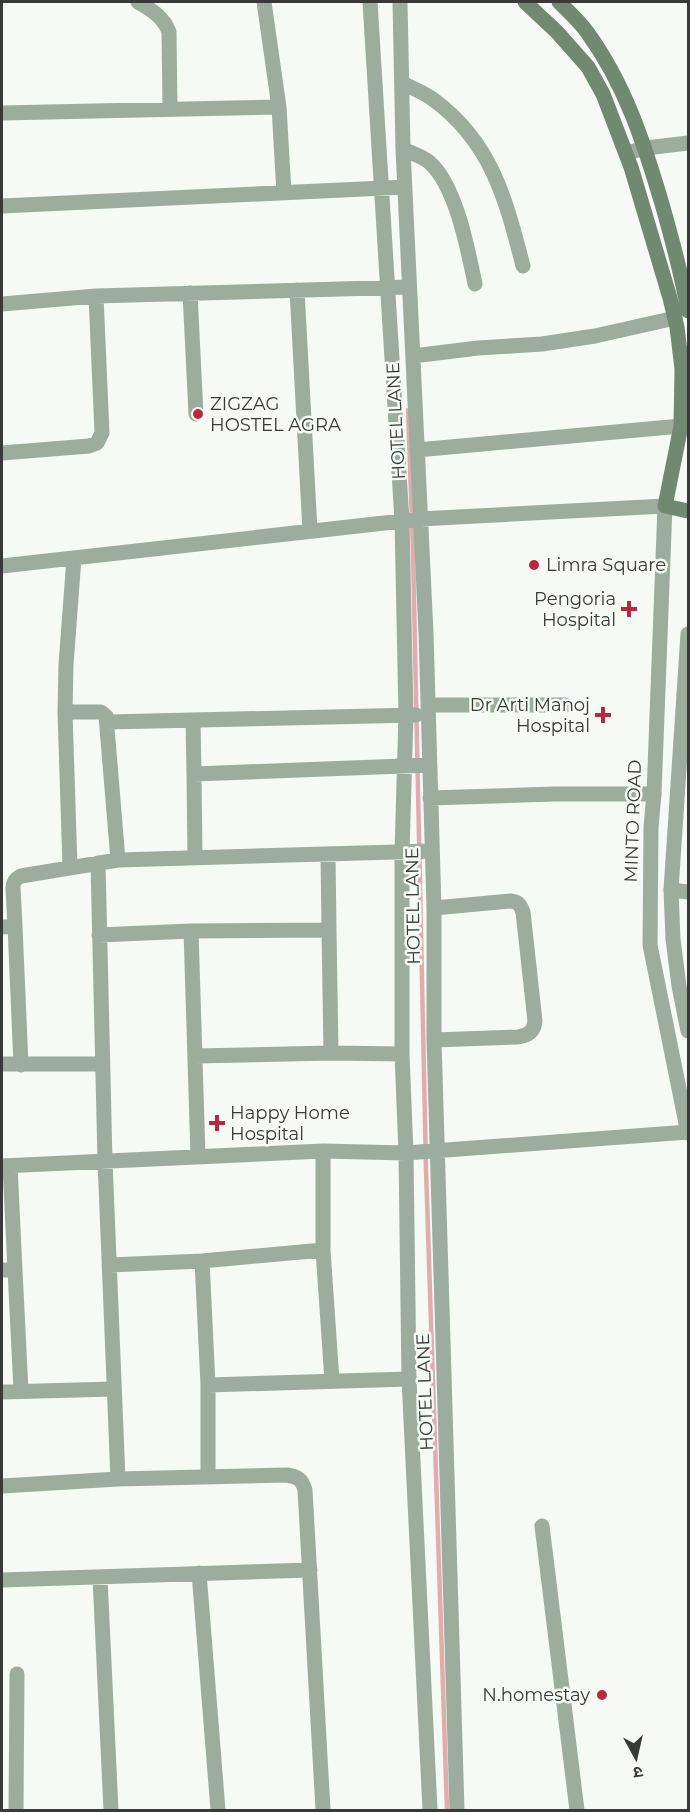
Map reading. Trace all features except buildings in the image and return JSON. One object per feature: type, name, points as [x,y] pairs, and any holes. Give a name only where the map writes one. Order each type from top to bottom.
[{"type":"main road","points":[[525,2],[557,32],[588,67],[603,93],[626,153],[661,266],[682,315]]},
{"type":"main road","points":[[559,2],[586,31],[610,67],[628,103],[646,148],[676,252],[682,315]]},
{"type":"main road","name":"MINTO ROAD","points":[[666,507],[681,426],[685,368],[682,315]]},
{"type":"main road","points":[[666,507],[688,511]]},
{"type":"street","points":[[138,2],[160,16],[166,22],[169,32],[170,109]]},
{"type":"street","points":[[264,2],[279,107],[284,193]]},
{"type":"street","points":[[370,2],[393,188],[409,520],[402,1054],[409,1379],[430,1810]]},
{"type":"street","name":"HOTEL LANE","points":[[400,2],[403,149],[393,188],[397,287],[412,356],[417,450],[409,520],[428,710],[434,908],[434,1040],[457,1810]]},
{"type":"street","points":[[402,83],[432,99],[460,122],[486,155],[512,225],[523,266]]},
{"type":"street","points":[[2,113],[279,107]]},
{"type":"street","points":[[626,153],[688,143]]},
{"type":"street","points":[[403,149],[428,162],[449,188],[468,251],[475,284]]},
{"type":"street","points":[[2,206],[393,188]]},
{"type":"street","points":[[2,304],[96,296],[397,287]]},
{"type":"street","points":[[297,290],[310,531]]},
{"type":"street","points":[[190,293],[196,414]]},
{"type":"street","points":[[2,453],[89,446],[101,439],[96,296]]},
{"type":"street","points":[[412,356],[478,348],[542,344],[595,336],[682,315]]},
{"type":"street","points":[[417,450],[681,426]]},
{"type":"street","points":[[2,566],[409,520],[666,507]]},
{"type":"street","name":"MINTO ROAD","points":[[666,507],[651,827],[650,945],[688,1133]]},
{"type":"street","points":[[70,867],[65,712],[74,558]]},
{"type":"street","points":[[688,634],[671,890],[673,939],[688,1031]]},
{"type":"street","points":[[107,722],[406,715],[428,710],[566,705]]},
{"type":"street","points":[[65,712],[101,712],[106,716],[118,860]]},
{"type":"street","points":[[193,720],[195,858]]},
{"type":"street","points":[[194,774],[429,765]]},
{"type":"street","points":[[430,798],[654,794]]},
{"type":"street","points":[[21,1065],[8,926],[13,882],[21,876],[118,860],[432,851]]},
{"type":"street","points":[[328,854],[331,1053]]},
{"type":"street","points":[[98,863],[105,1161],[118,1479]]},
{"type":"street","points":[[671,890],[688,892]]},
{"type":"street","points":[[434,908],[517,902],[523,912],[535,1021],[531,1032],[518,1037],[434,1040]]},
{"type":"street","points":[[99,935],[191,931],[329,930]]},
{"type":"street","points":[[191,931],[198,1156]]},
{"type":"street","points":[[195,1056],[402,1054]]},
{"type":"street","points":[[2,1064],[102,1064]]},
{"type":"street","points":[[21,1391],[8,1270],[5,1166],[323,1151],[405,1153],[688,1133]]},
{"type":"street","points":[[323,1151],[323,1250],[332,1381]]},
{"type":"street","points":[[110,1265],[202,1261],[323,1250]]},
{"type":"street","points":[[202,1261],[208,1385],[208,1476]]},
{"type":"street","points":[[208,1385],[409,1379]]},
{"type":"street","points":[[2,1392],[114,1389]]},
{"type":"street","points":[[2,1486],[208,1476],[287,1475],[297,1477],[303,1482],[323,1810]]},
{"type":"street","points":[[542,1526],[577,1810]]},
{"type":"street","points":[[2,1580],[310,1570]]},
{"type":"street","points":[[199,1573],[218,1810]]},
{"type":"street","points":[[100,1578],[111,1810]]},
{"type":"street","points":[[16,1810],[17,1674]]},
{"type":"waterway","points":[[408,410],[426,1169],[447,1810]]},
{"type":"place","name":"ZIGZAG HOSTEL AGRA","points":[[198,414]]},
{"type":"place","name":"Limra Square","points":[[534,565]]},
{"type":"place","name":"Pengoria Hospital","points":[[629,609]]},
{"type":"place","name":"Dr Arti Manoj Hospital","points":[[603,715]]},
{"type":"place","name":"Happy Home Hospital","points":[[217,1123]]},
{"type":"place","name":"N.homestay","points":[[602,1695]]}]
